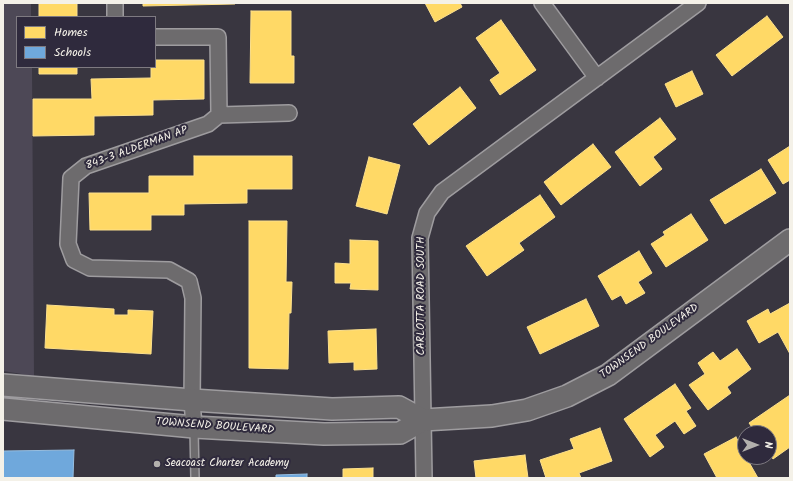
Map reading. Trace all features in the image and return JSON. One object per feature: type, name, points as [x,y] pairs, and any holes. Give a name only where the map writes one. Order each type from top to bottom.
[{"type":"street","points":[[115,3],[115,16]]},
{"type":"street","points":[[542,3],[597,78]]},
{"type":"street","name":"CARLOTTA ROAD SOUTH","points":[[424,478],[420,238],[427,213],[442,192],[698,3]]},
{"type":"street","points":[[156,37],[218,37],[219,115],[289,113]]},
{"type":"street","name":"843-3 ALDERMAN AP","points":[[194,427],[192,400],[193,298],[189,281],[169,270],[90,268],[74,260],[68,244],[71,178],[86,166],[208,124],[219,115]]},
{"type":"street","name":"TOWNSEND BOULEVARD","points":[[3,409],[194,427],[324,434],[400,434],[423,420],[492,416],[527,410],[567,396],[608,375],[790,240]]},
{"type":"street","points":[[3,385],[192,400],[332,409],[399,407],[423,420]]},
{"type":"lane","points":[[194,427],[195,478]]},
{"type":"shaded area","points":[[3,3],[31,3],[31,16],[16,16],[16,68],[32,68],[34,376],[3,371]]},
{"type":"building: Homes","points":[[39,3],[77,3],[77,16],[39,16]]},
{"type":"building: Homes","points":[[143,3],[235,3],[235,4],[143,6]]},
{"type":"building: Homes","points":[[425,3],[460,3],[462,7],[435,22]]},
{"type":"building: Homes","points":[[251,11],[291,11],[291,56],[294,56],[294,83],[250,83]]},
{"type":"building: Homes","points":[[767,16],[783,37],[732,76],[716,55]]},
{"type":"building: Homes","points":[[501,20],[536,70],[500,95],[490,80],[500,73],[476,38]]},
{"type":"building: Homes","points":[[156,60],[204,60],[204,99],[153,100],[153,115],[94,116],[94,135],[33,136],[33,99],[92,99],[91,79],[151,78],[151,68],[156,68]]},
{"type":"building: Homes","points":[[39,68],[77,68],[77,74],[39,74]]},
{"type":"building: Homes","points":[[692,71],[703,94],[676,107],[665,84]]},
{"type":"building: Homes","points":[[460,87],[476,108],[429,145],[413,124]]},
{"type":"building: Homes","points":[[660,118],[676,139],[653,157],[662,169],[640,186],[615,152]]},
{"type":"building: Homes","points":[[593,144],[611,167],[561,205],[544,182]]},
{"type":"building: Homes","points":[[790,146],[790,180],[783,184],[768,160]]},
{"type":"building: Homes","points":[[194,156],[292,156],[292,189],[247,189],[247,203],[184,204],[184,215],[151,215],[151,230],[90,230],[89,193],[149,193],[149,176],[194,176]]},
{"type":"building: Homes","points":[[369,157],[400,165],[387,214],[356,206]]},
{"type":"building: Homes","points":[[761,169],[776,193],[725,224],[710,200]]},
{"type":"building: Homes","points":[[540,195],[555,217],[519,243],[524,250],[487,276],[466,246]]},
{"type":"building: Homes","points":[[691,214],[708,240],[666,267],[651,244],[665,235],[663,232]]},
{"type":"building: Homes","points":[[249,221],[287,221],[286,282],[292,282],[291,313],[289,313],[288,369],[249,368]]},
{"type":"building: Homes","points":[[350,240],[378,241],[378,290],[350,289],[351,283],[335,283],[335,263],[350,264]]},
{"type":"building: Homes","points":[[639,251],[652,273],[638,282],[645,293],[626,304],[621,295],[612,300],[598,276]]},
{"type":"building: Homes","points":[[586,299],[599,326],[540,354],[527,327]]},
{"type":"building: Homes","points":[[790,303],[790,354],[778,332],[759,343],[747,321],[768,309],[770,314]]},
{"type":"building: Homes","points":[[47,305],[114,309],[114,315],[128,315],[128,310],[153,311],[151,354],[45,348]]},
{"type":"building: Homes","points":[[376,329],[377,369],[354,370],[354,362],[329,363],[328,331]]},
{"type":"building: Homes","points":[[737,349],[751,369],[727,387],[731,393],[708,410],[689,385],[705,374],[698,363],[713,352],[720,361]]},
{"type":"building: Homes","points":[[675,384],[691,408],[686,411],[696,426],[684,434],[675,421],[655,435],[664,447],[650,457],[624,419]]},
{"type":"building: Homes","points":[[790,395],[790,447],[777,456],[777,425],[750,425],[749,423]]},
{"type":"building: Homes","points":[[600,428],[612,461],[579,473],[581,478],[546,478],[540,460],[574,449],[570,439]]},
{"type":"building: Homes","points":[[736,437],[737,465],[751,465],[758,478],[717,478],[704,454]]},
{"type":"building: Homes","points":[[525,455],[528,478],[476,478],[474,461]]},
{"type":"building: Homes","points":[[373,468],[373,478],[343,478],[343,469]]},
{"type":"building: Schools","points":[[74,450],[73,478],[3,478],[3,451]]},
{"type":"building: Schools","points":[[307,474],[307,478],[276,478],[276,475]]},
{"type":"place","name":"Seacoast Charter Academy","points":[[157,464]]}]
